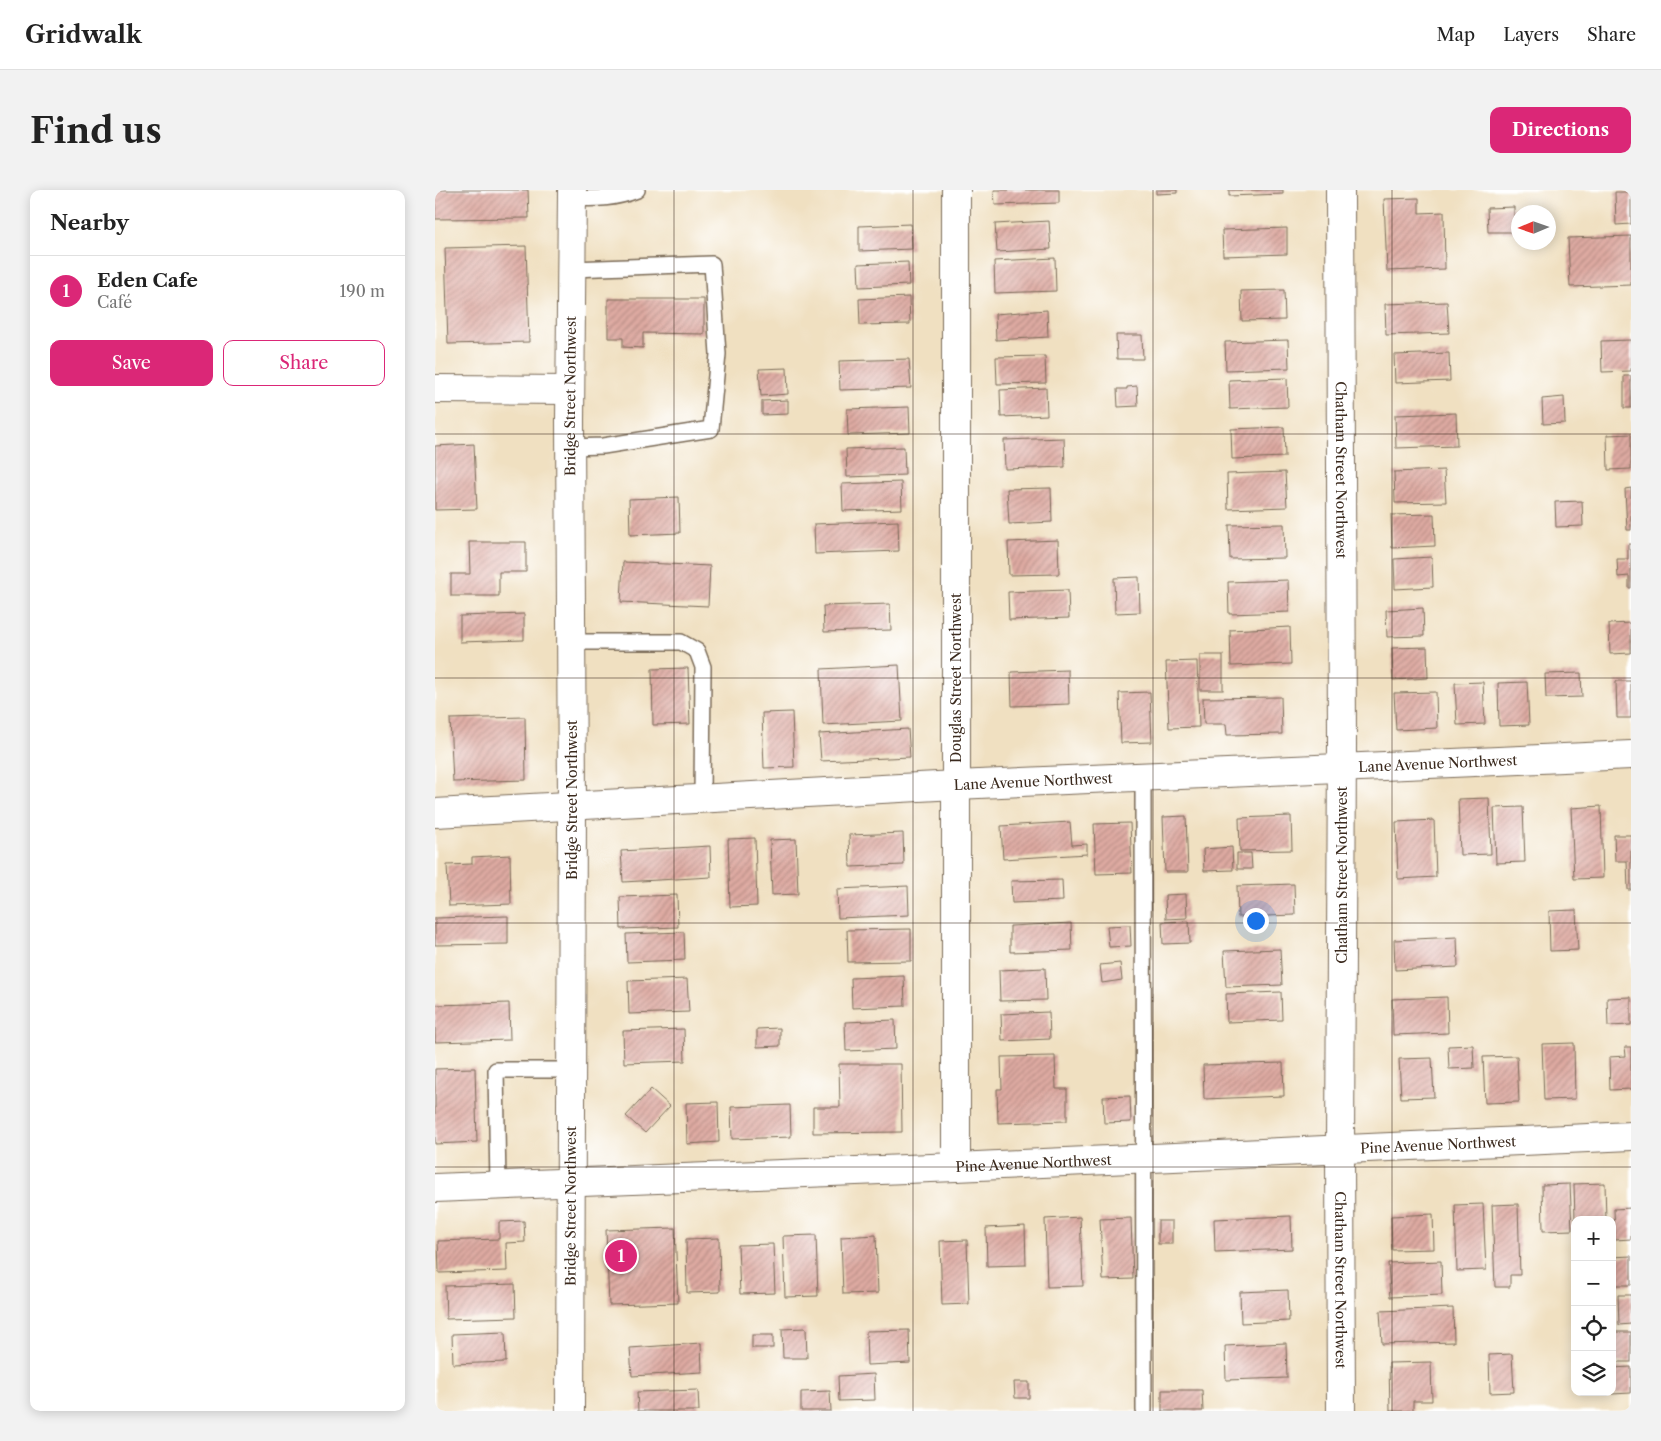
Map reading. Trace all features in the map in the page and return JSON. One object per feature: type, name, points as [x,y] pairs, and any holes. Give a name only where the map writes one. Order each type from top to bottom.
[{"type":"street","name":"Douglas Street Northwest","points":[[955,1167],[956,190]]},
{"type":"street","name":"Chatham Street Northwest","points":[[1340,190],[1342,768],[1341,1411]]},
{"type":"street","name":"Bridge Street Northwest","points":[[570,1411],[572,806],[570,390],[572,194]]},
{"type":"street","points":[[435,388],[570,390]]},
{"type":"street","name":"Lane Avenue Northwest","points":[[435,813],[956,785],[1631,755]]},
{"type":"street","name":"Pine Avenue Northwest","points":[[435,1188],[955,1167],[1631,1136]]},
{"type":"lane","points":[[572,194],[602,199],[624,195],[637,190]]},
{"type":"lane","points":[[570,447],[603,446],[711,429],[718,354],[712,264],[571,269]]},
{"type":"lane","points":[[571,642],[681,642],[697,651],[703,667],[702,799]]},
{"type":"lane","points":[[1143,777],[1144,1411]]},
{"type":"lane","points":[[498,1185],[496,1070],[572,1070]]},
{"type":"building","points":[[435,190],[528,190],[529,218],[435,219]]},
{"type":"building","points":[[994,190],[1059,190],[1059,203],[995,205]]},
{"type":"building","points":[[1156,190],[1177,190],[1177,193],[1156,194]]},
{"type":"building","points":[[1229,190],[1283,190],[1283,194],[1229,196]]},
{"type":"building","points":[[1615,192],[1631,192],[1631,224],[1616,225]]},
{"type":"building","points":[[1419,198],[1419,213],[1444,212],[1445,269],[1387,271],[1384,199]]},
{"type":"building","points":[[1511,207],[1511,232],[1488,232],[1487,208]]},
{"type":"building","points":[[1049,221],[1051,249],[997,252],[995,224]]},
{"type":"building","points":[[911,224],[912,249],[859,251],[859,226]]},
{"type":"building","points":[[1287,228],[1287,254],[1223,256],[1222,230]]},
{"type":"building","points":[[1631,236],[1631,285],[1570,287],[1568,238]]},
{"type":"building","points":[[526,246],[529,342],[448,344],[445,248]]},
{"type":"building","points":[[1055,258],[1056,291],[995,293],[994,261]]},
{"type":"building","points":[[908,262],[909,285],[859,287],[858,264]]},
{"type":"building","points":[[1284,290],[1285,320],[1242,321],[1241,291]]},
{"type":"building","points":[[909,297],[910,324],[860,325],[859,299]]},
{"type":"building","points":[[608,299],[704,299],[704,334],[643,333],[643,348],[623,347],[623,338],[608,338]]},
{"type":"building","points":[[1447,302],[1449,333],[1386,335],[1385,304]]},
{"type":"building","points":[[1047,310],[1048,337],[996,340],[995,314]]},
{"type":"building","points":[[1116,335],[1142,335],[1143,359],[1117,359]]},
{"type":"building","points":[[1288,340],[1289,368],[1226,370],[1225,342]]},
{"type":"building","points":[[1631,340],[1631,371],[1602,372],[1601,341]]},
{"type":"building","points":[[1449,353],[1450,381],[1395,383],[1394,355]]},
{"type":"building","points":[[1045,356],[1046,383],[997,384],[996,357]]},
{"type":"building","points":[[909,359],[911,388],[840,390],[839,361]]},
{"type":"building","points":[[787,368],[788,394],[761,396],[759,369]]},
{"type":"building","points":[[1624,376],[1631,376],[1631,408],[1624,408]]},
{"type":"building","points":[[1287,378],[1288,407],[1230,409],[1229,380]]},
{"type":"building","points":[[1137,386],[1138,406],[1118,407],[1117,389]]},
{"type":"building","points":[[1046,388],[1047,415],[1001,417],[1000,390]]},
{"type":"building","points":[[1564,397],[1565,423],[1543,424],[1542,399]]},
{"type":"building","points":[[788,400],[788,414],[762,415],[762,401]]},
{"type":"building","points":[[909,407],[910,433],[848,435],[847,409]]},
{"type":"building","points":[[1456,413],[1457,446],[1396,448],[1395,415]]},
{"type":"building","points":[[1284,427],[1285,457],[1232,459],[1231,429]]},
{"type":"building","points":[[1631,434],[1631,469],[1608,470],[1607,435]]},
{"type":"building","points":[[1064,438],[1065,467],[1005,469],[1004,440]]},
{"type":"building","points":[[474,444],[477,509],[435,510],[435,446]]},
{"type":"building","points":[[904,447],[905,475],[847,477],[846,449]]},
{"type":"building","points":[[1444,470],[1446,502],[1395,503],[1394,472]]},
{"type":"building","points":[[1285,472],[1287,507],[1228,509],[1227,474]]},
{"type":"building","points":[[901,482],[902,509],[843,511],[842,484]]},
{"type":"building","points":[[1051,488],[1052,522],[1009,524],[1007,489]]},
{"type":"building","points":[[1631,488],[1631,530],[1627,530],[1625,489]]},
{"type":"building","points":[[679,497],[680,533],[630,535],[629,499]]},
{"type":"building","points":[[1582,501],[1583,526],[1556,527],[1555,502]]},
{"type":"building","points":[[1434,514],[1435,546],[1392,548],[1391,515]]},
{"type":"building","points":[[898,521],[899,551],[815,554],[814,524]]},
{"type":"building","points":[[1284,524],[1285,558],[1230,559],[1229,525]]},
{"type":"building","points":[[1058,540],[1059,574],[1009,575],[1008,542]]},
{"type":"building","points":[[469,542],[526,542],[526,572],[499,572],[499,596],[451,596],[451,574],[470,574]]},
{"type":"building","points":[[1628,544],[1631,544],[1631,588],[1629,588],[1629,576],[1618,577],[1617,559],[1628,559]]},
{"type":"building","points":[[1432,557],[1433,587],[1395,589],[1394,559]]},
{"type":"building","points":[[623,562],[710,566],[708,606],[621,602]]},
{"type":"building","points":[[1139,577],[1140,612],[1115,613],[1114,578]]},
{"type":"building","points":[[1288,580],[1289,612],[1229,614],[1228,582]]},
{"type":"building","points":[[1068,590],[1069,618],[1009,620],[1008,592]]},
{"type":"building","points":[[890,604],[891,630],[824,632],[823,606]]},
{"type":"building","points":[[1423,608],[1424,636],[1387,637],[1386,610]]},
{"type":"building","points":[[524,614],[524,640],[460,642],[460,616]]},
{"type":"building","points":[[1631,623],[1631,653],[1610,654],[1609,624]]},
{"type":"building","points":[[1290,627],[1291,664],[1231,666],[1230,630]]},
{"type":"building","points":[[1427,647],[1428,678],[1393,680],[1392,648]]},
{"type":"building","points":[[1200,655],[1223,655],[1223,690],[1200,690]]},
{"type":"building","points":[[1197,661],[1199,727],[1169,728],[1166,662]]},
{"type":"building","points":[[899,665],[902,721],[823,725],[821,669]]},
{"type":"building","points":[[688,668],[690,724],[653,725],[652,669]]},
{"type":"building","points":[[1068,670],[1069,704],[1012,706],[1011,672]]},
{"type":"building","points":[[1581,673],[1582,697],[1546,698],[1545,674]]},
{"type":"building","points":[[1616,681],[1631,681],[1631,718],[1617,718]]},
{"type":"building","points":[[1483,682],[1485,724],[1457,725],[1455,683]]},
{"type":"building","points":[[1527,682],[1529,725],[1499,726],[1498,683]]},
{"type":"building","points":[[1150,692],[1152,742],[1121,743],[1119,693]]},
{"type":"building","points":[[1436,692],[1437,728],[1396,730],[1394,693]]},
{"type":"building","points":[[1281,697],[1282,734],[1227,735],[1226,724],[1204,724],[1203,698]]},
{"type":"building","points":[[792,712],[794,767],[764,768],[762,713]]},
{"type":"building","points":[[525,717],[526,780],[453,782],[450,719]]},
{"type":"building","points":[[908,729],[910,757],[821,761],[819,734]]},
{"type":"building","points":[[1489,798],[1491,854],[1460,855],[1458,799]]},
{"type":"building","points":[[1601,806],[1603,878],[1574,879],[1571,808]]},
{"type":"building","points":[[1523,807],[1525,862],[1496,863],[1494,808]]},
{"type":"building","points":[[1186,816],[1188,872],[1165,872],[1163,817]]},
{"type":"building","points":[[1291,816],[1292,850],[1240,851],[1239,818]]},
{"type":"building","points":[[1434,820],[1436,877],[1398,879],[1396,822]]},
{"type":"building","points":[[1070,822],[1072,845],[1087,844],[1087,854],[1003,859],[1001,826]]},
{"type":"building","points":[[1130,823],[1132,873],[1096,874],[1094,824]]},
{"type":"building","points":[[903,833],[904,865],[850,867],[849,835]]},
{"type":"building","points":[[1614,835],[1631,835],[1631,890],[1628,890],[1627,861],[1615,861]]},
{"type":"building","points":[[755,838],[757,906],[730,907],[728,839]]},
{"type":"building","points":[[796,839],[798,894],[772,895],[770,840]]},
{"type":"building","points":[[710,846],[711,877],[623,882],[621,851]]},
{"type":"building","points":[[1232,847],[1233,870],[1204,871],[1203,849]]},
{"type":"building","points":[[1237,853],[1251,853],[1252,869],[1237,869]]},
{"type":"building","points":[[510,855],[511,904],[449,906],[447,865],[472,864],[472,857]]},
{"type":"building","points":[[1062,880],[1063,901],[1012,903],[1011,881]]},
{"type":"building","points":[[1294,884],[1295,915],[1238,917],[1237,886]]},
{"type":"building","points":[[908,886],[909,915],[838,918],[837,889]]},
{"type":"building","points":[[1186,894],[1187,918],[1166,919],[1165,895]]},
{"type":"building","points":[[677,895],[678,927],[621,929],[620,897]]},
{"type":"building","points":[[1576,910],[1578,950],[1550,951],[1549,911]]},
{"type":"building","points":[[508,916],[508,944],[435,945],[435,918]]},
{"type":"building","points":[[1189,921],[1190,943],[1163,944],[1162,922]]},
{"type":"building","points":[[1071,923],[1072,950],[1010,952],[1010,926]]},
{"type":"building","points":[[1130,925],[1131,946],[1109,947],[1107,926]]},
{"type":"building","points":[[911,929],[911,961],[848,962],[847,930]]},
{"type":"building","points":[[684,932],[685,960],[627,962],[626,934]]},
{"type":"building","points":[[1457,937],[1458,967],[1395,970],[1394,940]]},
{"type":"building","points":[[1280,949],[1282,985],[1226,987],[1224,951]]},
{"type":"building","points":[[1120,963],[1122,980],[1102,983],[1100,965]]},
{"type":"building","points":[[1045,968],[1046,1000],[1000,1001],[999,970]]},
{"type":"building","points":[[904,976],[905,1006],[852,1008],[851,978]]},
{"type":"building","points":[[687,979],[689,1012],[629,1014],[628,981]]},
{"type":"building","points":[[1281,992],[1282,1020],[1227,1022],[1226,994]]},
{"type":"building","points":[[1447,997],[1448,1033],[1393,1035],[1392,999]]},
{"type":"building","points":[[1631,997],[1631,1025],[1608,1026],[1607,998]]},
{"type":"building","points":[[509,1003],[510,1040],[435,1042],[435,1005]]},
{"type":"building","points":[[1049,1012],[1050,1039],[1002,1041],[1001,1014]]},
{"type":"building","points":[[895,1020],[896,1049],[846,1051],[845,1022]]},
{"type":"building","points":[[780,1028],[780,1046],[757,1047],[757,1029]]},
{"type":"building","points":[[684,1029],[685,1061],[624,1063],[623,1031]]},
{"type":"building","points":[[1574,1043],[1575,1099],[1544,1100],[1542,1044]]},
{"type":"building","points":[[1473,1045],[1474,1068],[1449,1069],[1448,1046]]},
{"type":"building","points":[[1625,1047],[1631,1047],[1631,1089],[1610,1090],[1609,1057],[1626,1056]]},
{"type":"building","points":[[1055,1056],[1056,1089],[1067,1089],[1067,1121],[998,1123],[997,1089],[1002,1089],[1001,1057]]},
{"type":"building","points":[[1517,1056],[1519,1102],[1485,1103],[1483,1057]]},
{"type":"building","points":[[1432,1058],[1434,1097],[1401,1098],[1399,1059]]},
{"type":"building","points":[[1283,1063],[1284,1096],[1204,1099],[1203,1065]]},
{"type":"building","points":[[839,1064],[901,1064],[902,1132],[813,1133],[813,1107],[840,1107]]},
{"type":"building","points":[[475,1068],[477,1142],[435,1144],[435,1069]]},
{"type":"building","points":[[651,1089],[670,1106],[645,1133],[626,1116]]},
{"type":"building","points":[[1130,1096],[1131,1122],[1104,1123],[1103,1097]]},
{"type":"building","points":[[718,1102],[719,1142],[687,1144],[686,1103]]},
{"type":"building","points":[[790,1105],[791,1137],[732,1139],[731,1107]]},
{"type":"building","points":[[1605,1183],[1606,1216],[1575,1216],[1574,1184]]},
{"type":"building","points":[[1570,1184],[1571,1230],[1543,1231],[1542,1185]]},
{"type":"building","points":[[1483,1204],[1486,1270],[1457,1271],[1455,1205]]},
{"type":"building","points":[[1518,1204],[1520,1275],[1510,1275],[1510,1287],[1495,1287],[1492,1205]]},
{"type":"building","points":[[1631,1208],[1631,1239],[1616,1240],[1616,1216],[1614,1216],[1614,1209]]},
{"type":"building","points":[[1433,1214],[1434,1249],[1392,1250],[1391,1216]]},
{"type":"building","points":[[1291,1216],[1292,1249],[1215,1252],[1214,1219]]},
{"type":"building","points":[[1080,1217],[1083,1286],[1047,1287],[1045,1219]]},
{"type":"building","points":[[1131,1218],[1133,1279],[1103,1280],[1100,1219]]},
{"type":"building","points":[[524,1221],[525,1242],[506,1243],[507,1271],[439,1273],[438,1241],[499,1239],[499,1222]]},
{"type":"building","points":[[1158,1221],[1172,1221],[1172,1244],[1158,1244]]},
{"type":"building","points":[[1025,1226],[1026,1265],[987,1266],[986,1228]]},
{"type":"building","points":[[675,1228],[678,1303],[609,1305],[606,1230]]},
{"type":"building","points":[[816,1235],[818,1296],[785,1297],[783,1236]]},
{"type":"building","points":[[876,1235],[878,1293],[843,1294],[841,1237]]},
{"type":"building","points":[[719,1238],[720,1292],[687,1293],[686,1239]]},
{"type":"building","points":[[967,1240],[969,1304],[942,1305],[940,1241]]},
{"type":"building","points":[[773,1244],[775,1293],[740,1294],[738,1245]]},
{"type":"building","points":[[1631,1256],[1631,1285],[1616,1285],[1616,1257]]},
{"type":"building","points":[[1441,1261],[1442,1295],[1390,1297],[1388,1263]]},
{"type":"building","points":[[515,1284],[516,1317],[446,1319],[445,1286]]},
{"type":"building","points":[[1288,1290],[1289,1321],[1241,1323],[1240,1292]]},
{"type":"building","points":[[1618,1295],[1631,1295],[1631,1324],[1619,1325]]},
{"type":"building","points":[[1453,1308],[1454,1342],[1382,1344],[1380,1311]]},
{"type":"building","points":[[806,1328],[807,1358],[783,1358],[782,1329]]},
{"type":"building","points":[[909,1330],[910,1363],[867,1365],[866,1331]]},
{"type":"building","points":[[505,1332],[506,1362],[453,1364],[452,1334]]},
{"type":"building","points":[[1616,1332],[1631,1332],[1631,1362],[1616,1362]]},
{"type":"building","points":[[752,1335],[773,1335],[773,1348],[752,1348]]},
{"type":"building","points":[[701,1343],[702,1372],[632,1376],[630,1348]]},
{"type":"building","points":[[1286,1343],[1287,1378],[1226,1380],[1225,1346]]},
{"type":"building","points":[[1512,1354],[1514,1392],[1490,1393],[1489,1355]]},
{"type":"building","points":[[1431,1362],[1432,1401],[1413,1401],[1413,1411],[1390,1411],[1389,1363]]},
{"type":"building","points":[[1631,1367],[1631,1393],[1616,1394],[1616,1368]]},
{"type":"building","points":[[874,1374],[875,1400],[839,1401],[838,1376]]},
{"type":"building","points":[[1014,1382],[1029,1382],[1029,1398],[1015,1398]]},
{"type":"building","points":[[698,1390],[699,1411],[638,1411],[637,1392]]},
{"type":"building","points":[[1162,1390],[1202,1390],[1203,1411],[1162,1411]]},
{"type":"building","points":[[830,1391],[831,1411],[801,1411],[801,1392]]},
{"type":"place","name":"Eden Cafe","points":[[621,1256]]}]
